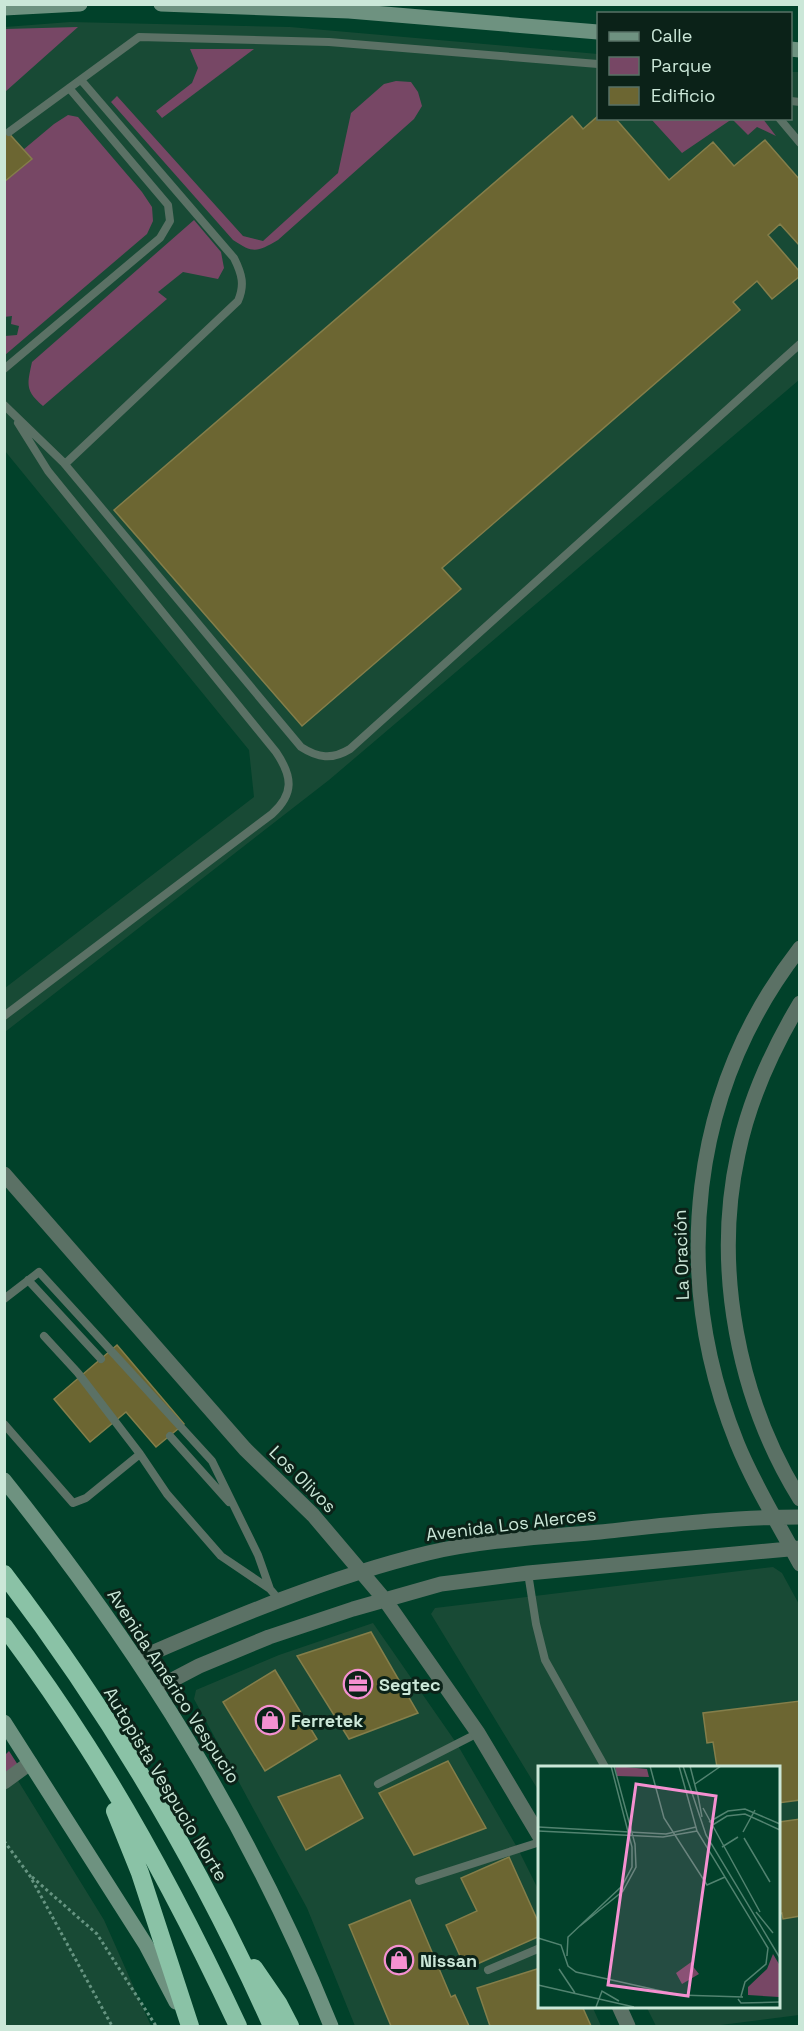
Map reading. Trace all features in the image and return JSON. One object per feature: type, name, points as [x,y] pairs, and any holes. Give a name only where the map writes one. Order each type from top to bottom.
[{"type":"highway","name":"Autopista Vespucio Norte","points":[[4,1574],[42,1624],[126,1752],[186,1855],[272,2026]]},
{"type":"highway","points":[[4,1626],[87,1746],[154,1860],[238,2026]]},
{"type":"highway","points":[[87,1746],[140,1873],[189,2026]]},
{"type":"highway","points":[[231,1942],[265,1983],[290,2026]]},
{"type":"main road","points":[[4,8],[80,4]]},
{"type":"main road","points":[[161,4],[349,11],[597,32]]},
{"type":"main road","name":"Avenida Américo Vespucio","points":[[4,1480],[64,1556],[138,1659],[197,1753],[250,1850],[296,1942],[331,2026]]},
{"type":"main road","points":[[6,1727],[146,1945],[189,2026]]},
{"type":"street","name":"La Oración","points":[[797,956],[754,1019],[727,1081],[706,1151],[698,1215],[699,1285],[705,1331],[715,1375],[736,1441],[759,1492],[773,1517],[796,1549],[800,1564]]},
{"type":"street","points":[[800,1003],[773,1052],[744,1129],[733,1181],[729,1243],[731,1293],[746,1372],[766,1430],[800,1499]]},
{"type":"street","name":"Los Olivos","points":[[4,1174],[245,1449],[314,1515],[385,1600],[478,1733],[538,1834]]},
{"type":"street","name":"Avenida Los Alerces","points":[[138,1659],[275,1595],[431,1553],[565,1535],[773,1517],[800,1517]]},
{"type":"street","points":[[157,1688],[199,1666],[269,1637],[441,1584],[528,1573],[796,1549]]},
{"type":"street","points":[[4,1782],[30,1763]]},
{"type":"street","points":[[619,2007],[628,2026]]},
{"type":"lane","points":[[9,132],[139,37],[329,42],[597,64]]},
{"type":"lane","points":[[65,464],[238,302],[243,289],[242,273],[234,258],[81,80]]},
{"type":"lane","points":[[4,369],[160,238],[170,221],[168,205],[69,88]]},
{"type":"lane","points":[[781,120],[800,143]]},
{"type":"lane","points":[[4,405],[65,464],[301,747],[319,756],[334,756],[350,749],[800,344]]},
{"type":"lane","points":[[4,1016],[272,814],[286,799],[289,782],[284,762],[48,471],[12,413]]},
{"type":"lane","points":[[4,1299],[39,1272],[212,1461],[239,1514],[275,1595]]},
{"type":"lane","points":[[28,1280],[101,1359]]},
{"type":"lane","points":[[44,1336],[78,1373],[140,1454],[167,1494],[221,1556],[275,1595]]},
{"type":"lane","points":[[4,1424],[73,1503],[86,1498],[140,1454]]},
{"type":"lane","points":[[170,1436],[239,1514]]},
{"type":"lane","points":[[528,1573],[545,1660],[604,1766]]},
{"type":"lane","points":[[378,1784],[478,1733]]},
{"type":"lane","points":[[419,1881],[538,1843]]},
{"type":"lane","points":[[488,1970],[538,1949]]},
{"type":"path","points":[[4,1841],[30,1876],[112,2026]]},
{"type":"path","points":[[30,1876],[97,1934],[156,2026]]},
{"type":"shaded area","points":[[70,22],[290,27],[597,54],[597,120],[792,120],[792,72],[799,72],[799,380],[329,780],[5,1032],[5,988],[254,797],[249,750],[5,451],[5,27]]},
{"type":"shaded area","points":[[773,1567],[782,1573],[800,1606],[799,2015],[713,2026],[656,2026],[646,2007],[780,2007],[780,1766],[538,1766],[538,1790],[431,1614],[435,1608]]},
{"type":"shaded area","points":[[373,1623],[457,1744],[518,1849],[538,1889],[538,2007],[592,2007],[601,2026],[355,2026],[307,1908],[194,1699],[196,1690],[279,1655]]},
{"type":"shaded area","points":[[4,1758],[104,1920],[151,2026],[5,2026]]},
{"type":"green space","points":[[78,27],[5,92],[5,29]]},
{"type":"green space","points":[[190,49],[254,49],[162,118],[156,111],[192,83],[198,68]]},
{"type":"green space","points":[[396,81],[411,82],[418,92],[422,106],[414,119],[278,240],[256,250],[246,248],[233,240],[111,102],[117,96],[243,236],[263,241],[338,173],[351,113],[384,84]]},
{"type":"green space","points":[[68,115],[78,117],[142,192],[152,207],[153,221],[147,234],[5,355],[5,336],[17,335],[19,326],[11,324],[12,316],[4,317],[5,165]]},
{"type":"green space","points":[[652,120],[731,120],[682,153]]},
{"type":"green space","points":[[733,120],[764,120],[776,136],[757,127],[748,135]]},
{"type":"green space","points":[[194,220],[221,252],[224,268],[218,279],[183,272],[158,292],[167,299],[43,406],[30,392],[29,376],[32,362]]},
{"type":"green space","points":[[9,1751],[18,1765],[5,1776],[5,1755]]},
{"type":"building","points":[[572,116],[583,129],[597,117],[597,120],[617,120],[669,180],[713,142],[734,166],[765,140],[800,180],[800,246],[780,224],[768,235],[800,272],[800,276],[772,299],[757,281],[733,302],[740,310],[442,568],[461,589],[302,726],[114,510]]},
{"type":"building","points":[[4,128],[32,159],[4,182]]},
{"type":"building","points":[[117,1345],[184,1424],[156,1447],[126,1412],[90,1442],[54,1399]]},
{"type":"building","name":"Segtec","points":[[371,1632],[418,1713],[349,1739],[297,1656]]},
{"type":"building","name":"Ferretek","points":[[275,1670],[317,1739],[265,1771],[223,1702]]},
{"type":"building","points":[[800,1701],[800,1800],[780,1803],[780,1766],[717,1766],[713,1742],[707,1743],[703,1713]]},
{"type":"building","points":[[448,1761],[486,1828],[414,1855],[379,1793]]},
{"type":"building","points":[[340,1775],[363,1818],[306,1850],[278,1797]]},
{"type":"building","points":[[800,1819],[800,1916],[783,1919],[782,1913],[780,1914],[780,1822]]},
{"type":"building","points":[[509,1857],[538,1922],[538,1937],[466,1969],[446,1925],[477,1911],[461,1878]]},
{"type":"building","name":"Nissan","points":[[410,1900],[451,1997],[455,1995],[469,2026],[391,2026],[349,1925]]},
{"type":"building","points":[[538,1969],[538,2007],[582,2007],[591,2026],[490,2026],[477,1988]]},
{"type":"place","name":"Segtec","points":[[358,1684]]},
{"type":"place","name":"Ferretek","points":[[270,1720]]},
{"type":"place","name":"Nissan","points":[[399,1960]]}]
